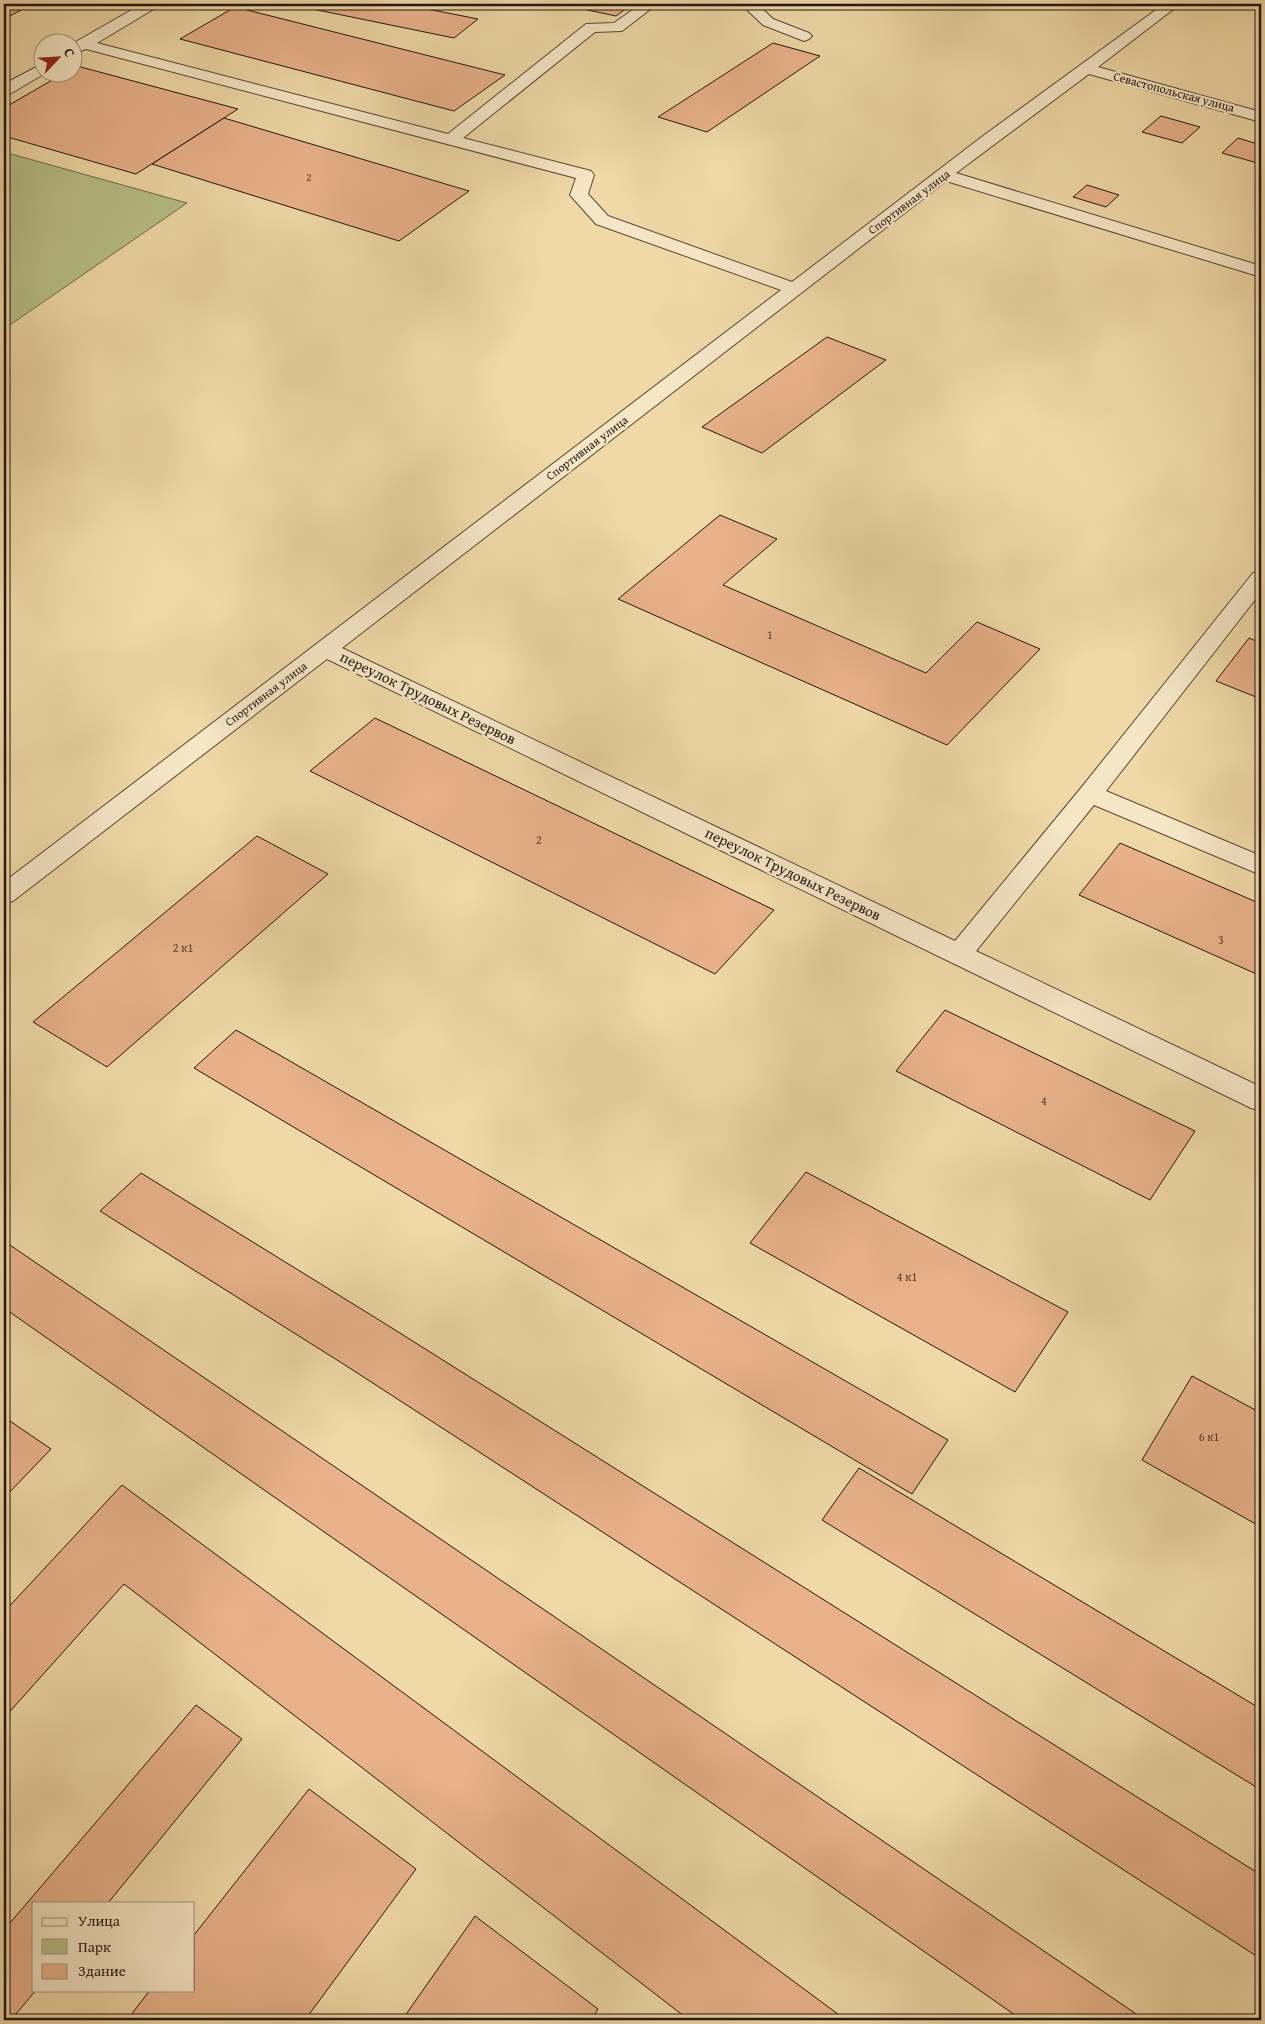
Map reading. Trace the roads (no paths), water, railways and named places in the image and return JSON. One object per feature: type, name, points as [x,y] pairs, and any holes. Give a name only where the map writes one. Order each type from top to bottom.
[{"type":"street","points":[[82,46],[152,4]]},
{"type":"street","points":[[452,140],[591,28],[617,28],[650,4]]},
{"type":"street","points":[[748,4],[768,22],[804,36]]},
{"type":"street","name":"Спортивная улица","points":[[4,895],[944,175],[1173,4]]},
{"type":"street","points":[[82,49],[452,140],[585,175],[579,195],[602,220],[796,289]]},
{"type":"street","name":"Севастопольская улица","points":[[1086,68],[1261,116]]},
{"type":"street","points":[[4,92],[32,74]]},
{"type":"street","points":[[944,175],[1261,272]]},
{"type":"street","points":[[959,954],[1090,794],[1261,578]]},
{"type":"street","name":"переулок Трудовых Резервов","points":[[325,648],[1261,1100]]},
{"type":"street","points":[[1090,794],[1261,866]]}]
